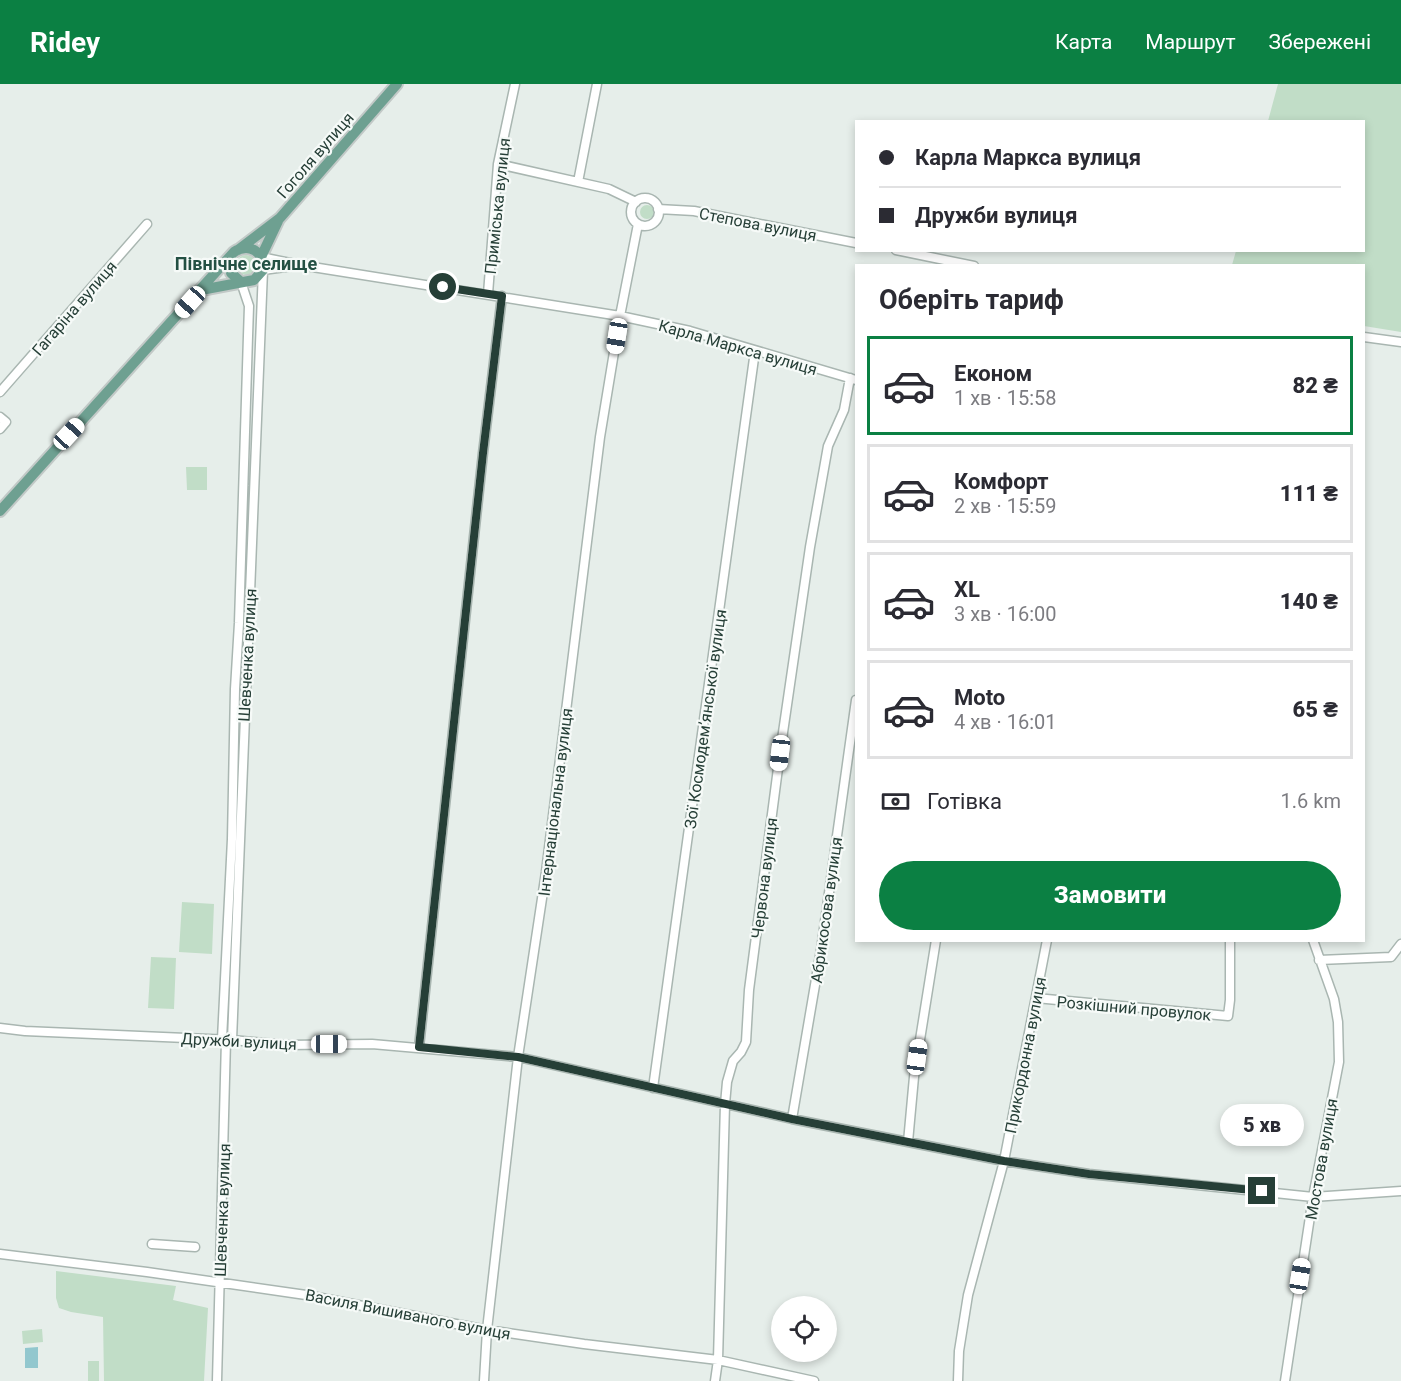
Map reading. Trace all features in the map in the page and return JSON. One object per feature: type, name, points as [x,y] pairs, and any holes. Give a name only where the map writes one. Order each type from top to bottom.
[{"type":"main road","name":"Гоголя вулиця","points":[[0,511],[238,250],[280,219],[397,84]]},
{"type":"main road","name":"Гоголя вулиця","points":[[261,257],[280,219]]},
{"type":"main road","points":[[201,290],[254,280],[263,270],[261,257],[251,248],[238,250]]},
{"type":"main road","points":[[230,259],[231,273],[241,282]]},
{"type":"street","name":"Приміська вулиця","points":[[488,294],[498,164],[515,84]]},
{"type":"street","points":[[578,182],[597,84]]},
{"type":"street","points":[[498,164],[609,189],[636,202],[648,199],[653,201],[658,209],[659,213],[655,222],[646,226],[638,224],[631,214],[636,202]]},
{"type":"street","name":"Степова вулиця","points":[[658,209],[694,211],[855,243]]},
{"type":"street","name":"Гагаріна вулиця","points":[[0,392],[147,224]]},
{"type":"street","name":"Інтернаціональна вулиця","points":[[484,1381],[487,1330],[518,1057],[546,872],[600,437],[638,224]]},
{"type":"street","points":[[902,252],[935,262],[954,264]]},
{"type":"street","name":"Карла Маркса вулиця","points":[[261,257],[620,316],[690,331],[853,379]]},
{"type":"street","name":"Карла Маркса вулиця","points":[[263,270],[300,265]]},
{"type":"street","name":"Шевченка вулиця","points":[[227,1040],[241,837],[263,270]]},
{"type":"street","name":"Шевченка вулиця","points":[[217,1381],[233,752],[249,306],[241,282]]},
{"type":"street","points":[[419,1047],[502,296]]},
{"type":"street","points":[[1365,337],[1401,342]]},
{"type":"street","points":[[1365,345],[1380,339]]},
{"type":"street","name":"Зої Космодем’янської вулиця","points":[[653,1088],[738,489],[755,351]]},
{"type":"street","name":"Червона вулиця","points":[[715,1381],[718,1360],[727,1082],[733,1061],[746,1042],[749,990],[780,753],[810,547],[828,446],[844,410],[853,379]]},
{"type":"street","points":[[0,417],[6,422],[0,429]]},
{"type":"street","points":[[241,540],[252,540]]},
{"type":"street","name":"Абрикосова вулиця","points":[[792,1119],[821,950],[855,707]]},
{"type":"street","points":[[233,752],[243,752]]},
{"type":"street","points":[[908,1142],[914,1077],[936,942]]},
{"type":"street","name":"Прикордонна вулиця","points":[[958,1381],[959,1351],[968,1295],[1004,1161],[1047,942]]},
{"type":"street","name":"Розкішний провулок","points":[[1036,998],[1228,1016],[1230,942]]},
{"type":"street","name":"Мостова вулиця","points":[[1285,1381],[1314,1197],[1339,1062],[1338,1022],[1334,999],[1314,942]]},
{"type":"street","points":[[1319,960],[1391,957],[1401,944]]},
{"type":"street","name":"Дружби вулиця","points":[[0,1028],[286,1045],[372,1044],[518,1057],[792,1119],[1004,1161],[1089,1174],[1314,1197],[1401,1191]]},
{"type":"street","points":[[152,1244],[195,1247]]},
{"type":"street","name":"Василя Вишиваного вулиця","points":[[0,1254],[306,1295],[487,1330],[718,1360],[814,1381]]},
{"type":"green space","points":[[1278,84],[1401,84],[1401,332],[1365,326],[1365,264],[1232,264],[1236,252],[1365,252],[1365,120],[1268,120]]},
{"type":"green space","points":[[647,205],[652,207],[654,212],[652,217],[647,219],[642,217],[640,212],[642,207]]},
{"type":"green space","points":[[246,255],[253,258],[256,265],[253,272],[246,275],[239,272],[236,265],[239,258]]},
{"type":"green space","points":[[186,467],[207,467],[207,490],[187,490]]},
{"type":"green space","points":[[182,902],[214,904],[212,954],[179,952]]},
{"type":"green space","points":[[151,957],[176,958],[174,1009],[148,1008]]},
{"type":"green space","points":[[56,1271],[176,1286],[173,1300],[208,1308],[204,1381],[104,1381],[103,1317],[59,1308],[56,1298]]},
{"type":"green space","points":[[42,1329],[43,1342],[23,1344],[22,1331]]},
{"type":"green space","points":[[88,1361],[99,1361],[99,1381],[88,1381]]},
{"type":"water","points":[[38,1347],[38,1368],[25,1368],[25,1348]]},
{"type":"district","name":"Північне селище","points":[[246,264]]},
{"type":"route","points":[[443,287],[502,296],[419,1047],[518,1057],[860,1134],[1004,1161],[1089,1174],[1262,1191]]}]
